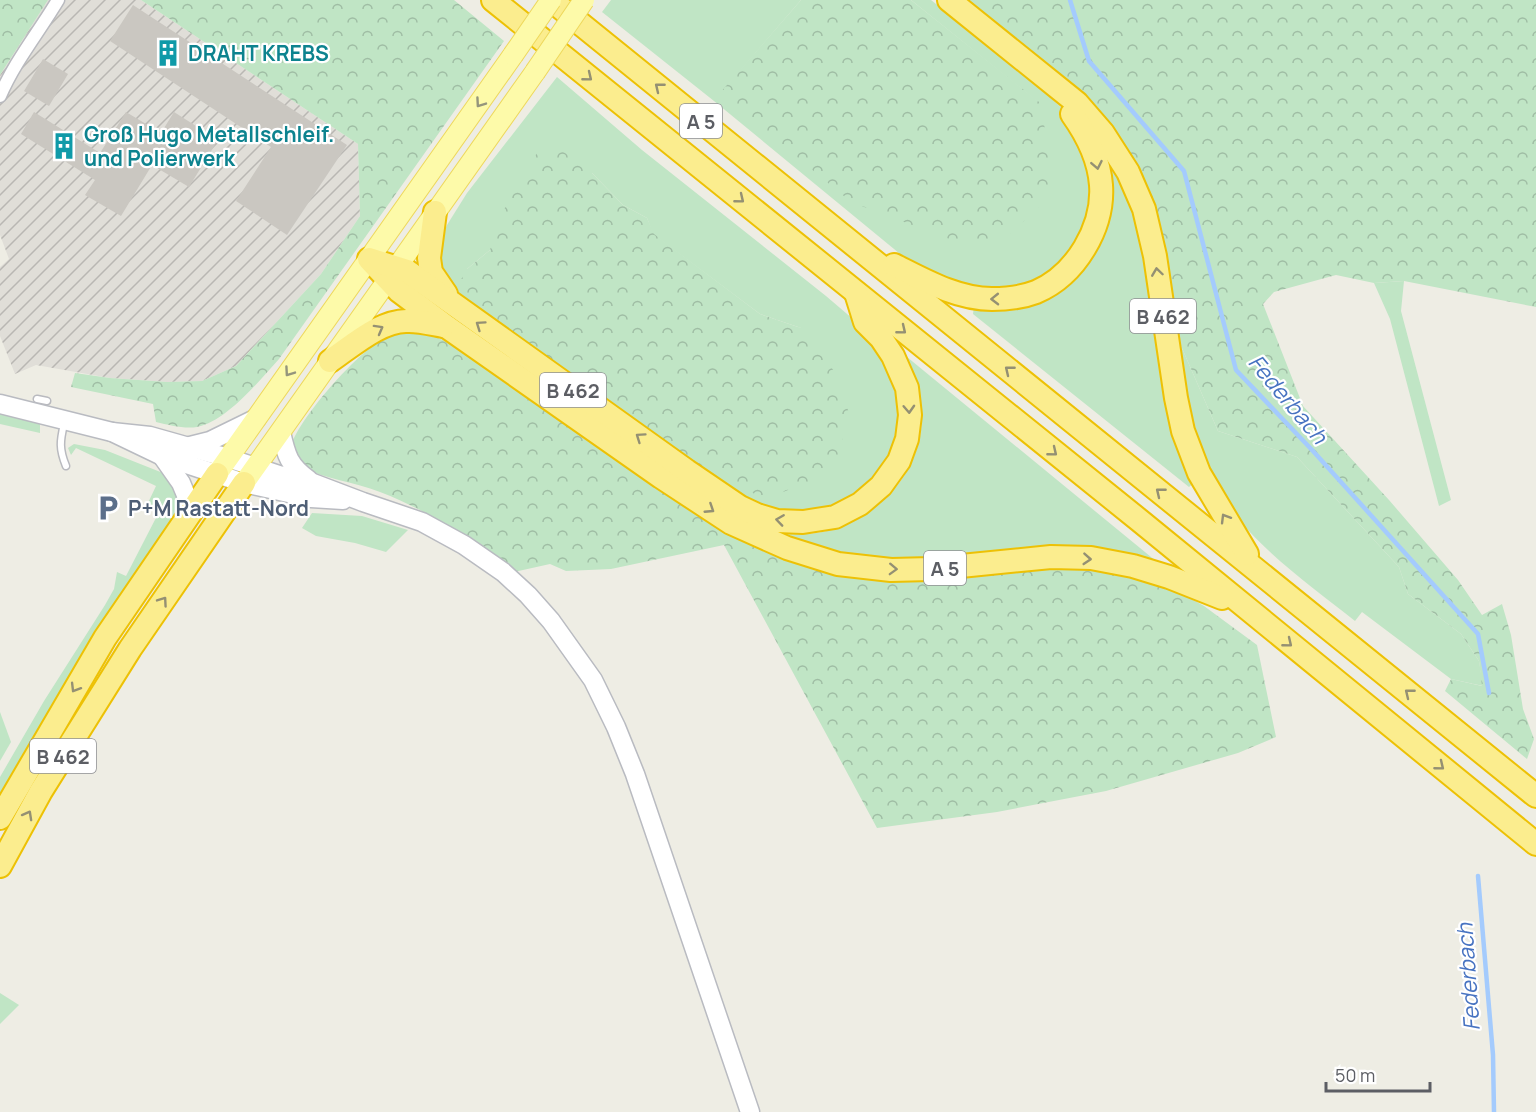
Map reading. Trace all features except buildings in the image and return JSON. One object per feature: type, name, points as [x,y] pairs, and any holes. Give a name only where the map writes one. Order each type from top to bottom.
[{"type":"highway","name":"A 5","points":[[493,0],[1536,844]]},
{"type":"highway","name":"A 5","points":[[551,0],[1536,796]]},
{"type":"highway","points":[[949,0],[1029,65]]},
{"type":"highway","name":"A 5","points":[[851,243],[960,296],[991,300],[1015,298],[1037,291],[1057,279],[1076,260],[1089,241],[1098,215],[1101,185],[1095,155],[1084,132],[1066,106],[1029,65]]},
{"type":"highway","name":"B 462","points":[[1029,65],[1077,102],[1103,133],[1128,172],[1144,209],[1155,256],[1183,431],[1199,473],[1255,568]]},
{"type":"highway","name":"B 462","points":[[435,212],[429,258],[431,272],[440,286],[453,318],[740,507],[777,521],[803,522],[835,517],[860,504],[880,486],[898,461],[907,439],[910,415],[907,388],[893,356],[881,338],[865,322],[856,293]]},
{"type":"highway","points":[[369,259],[392,273]]},
{"type":"highway","name":"A 5","points":[[392,273],[399,291],[453,318],[661,477],[731,523],[787,548],[838,564],[891,570],[931,569],[1052,557],[1091,558],[1132,566],[1169,577],[1243,606]]},
{"type":"highway","name":"A 5","points":[[330,361],[381,327],[393,322],[453,318]]},
{"type":"highway","name":"B 462","points":[[0,818],[105,638],[222,466]]},
{"type":"highway","name":"B 462","points":[[0,866],[41,791],[130,649],[249,475]]},
{"type":"main road","name":"B 462","points":[[222,466],[551,0]]},
{"type":"main road","name":"B 462","points":[[249,475],[584,0]]},
{"type":"street","points":[[0,96],[7,79],[58,0]]},
{"type":"street","points":[[0,404],[112,432],[162,456],[222,466],[311,498],[363,502]]},
{"type":"street","points":[[189,447],[210,441],[256,418]]},
{"type":"street","points":[[112,432],[149,433],[189,447],[222,466]]},
{"type":"street","points":[[280,432],[286,455],[292,465],[313,483]]},
{"type":"street","points":[[162,456],[181,483],[186,495],[187,518]]},
{"type":"street","points":[[249,475],[279,475],[313,483],[422,522],[464,545],[503,572],[551,621],[593,680],[616,727],[635,774],[750,1112]]},
{"type":"lane","points":[[37,399],[47,401]]},
{"type":"lane","points":[[65,420],[60,443],[66,466]]},
{"type":"shaded area","points":[[48,0],[141,0],[358,144],[360,216],[321,274],[236,366],[202,381],[167,382],[110,378],[36,365],[15,374],[0,336],[0,267],[9,259],[0,235],[0,75]]},
{"type":"green space","points":[[0,0],[48,0],[0,75]]},
{"type":"green space","points":[[141,0],[454,0],[504,41],[279,359],[231,409],[220,417],[197,427],[182,427],[156,422],[153,404],[71,387],[75,373],[167,382],[202,381],[236,366],[321,274],[360,216],[358,144]]},
{"type":"green space","points":[[611,0],[801,0],[721,93],[1038,102],[911,0],[931,0],[1028,77],[1065,111],[1095,186],[1087,230],[1060,266],[1026,286],[990,293],[922,272],[602,12]]},
{"type":"green space","points":[[801,0],[911,0],[1039,102],[1047,138],[1052,179],[1038,208],[1011,233],[980,242],[957,242],[851,202],[720,93]]},
{"type":"green space","points":[[968,0],[1536,0],[1536,307],[1404,281],[1374,283],[1336,275],[1274,292],[1263,304],[1303,406],[1458,580],[1482,615],[1502,604],[1511,635],[1523,709],[1534,739],[1527,759],[1445,691],[1451,679],[1482,686],[1479,661],[1461,634],[1408,594],[1399,567],[1297,457],[1218,431],[1175,332],[1160,242],[1084,97]]},
{"type":"green space","points":[[557,77],[642,150],[867,331],[892,366],[903,424],[885,472],[843,506],[791,517],[737,497],[455,292],[442,276],[439,244],[447,225],[467,193]],"holes":[[[592,173],[623,205],[647,218],[653,234],[760,314],[801,328],[467,269]]]},
{"type":"green space","points":[[1099,145],[1133,199],[1195,482],[1189,487],[973,314],[974,306],[1087,260]]},
{"type":"green space","points":[[560,149],[592,173],[623,205],[647,218],[654,234],[760,314],[801,328],[834,371],[849,413],[838,456],[813,480],[768,498],[719,482],[482,313],[455,290],[467,269],[490,250],[499,218],[538,151]]},
{"type":"green space","points":[[1404,281],[1401,311],[1451,500],[1439,506],[1390,319],[1374,283]]},
{"type":"green space","points":[[413,332],[432,335],[449,343],[675,501],[733,533],[784,556],[1114,569],[1160,581],[1204,606],[1257,645],[1276,737],[1238,753],[1106,791],[997,812],[877,828],[724,545],[611,569],[566,571],[550,564],[514,572],[467,537],[416,508],[380,492],[320,475],[301,467],[292,443],[306,418],[329,388],[355,361],[381,340]]},
{"type":"green space","points":[[1175,332],[1218,431],[1297,457],[1399,567],[1408,594],[1461,634],[1479,661],[1483,686],[1451,679],[1362,612],[1355,621],[1293,572],[1252,535],[1220,494],[1201,454],[1187,402]]},
{"type":"green space","points":[[907,357],[1162,566],[845,557],[781,534],[817,533],[844,524],[876,506],[900,481],[916,451],[921,433],[922,415],[919,393]]},
{"type":"green space","points":[[0,412],[40,422],[40,433],[0,424]]},
{"type":"green space","points":[[74,444],[105,450],[163,473],[179,493],[178,508],[169,527],[0,800],[0,777],[44,701],[105,605],[114,589],[117,572],[126,576],[159,512],[147,505],[156,486],[76,448],[71,455],[68,448]]},
{"type":"green space","points":[[312,513],[362,516],[408,530],[386,552],[355,543],[316,536],[302,528]]},
{"type":"green space","points":[[0,712],[11,742],[0,761]]},
{"type":"green space","points":[[0,993],[19,1005],[0,1024]]},
{"type":"waterway","name":"Federbach","points":[[1070,0],[1089,61],[1184,171],[1236,370],[1313,451],[1478,634],[1489,693]]},
{"type":"waterway","name":"Federbach","points":[[1478,876],[1493,1055],[1494,1112]]},
{"type":"place","name":"DRAHT KREBS","points":[[168,53]]},
{"type":"place","name":"Groß Hugo Metallschleif. und Polierwerk","points":[[64,146]]},
{"type":"place","name":"P+M Rastatt-Nord","points":[[108,508]]}]
